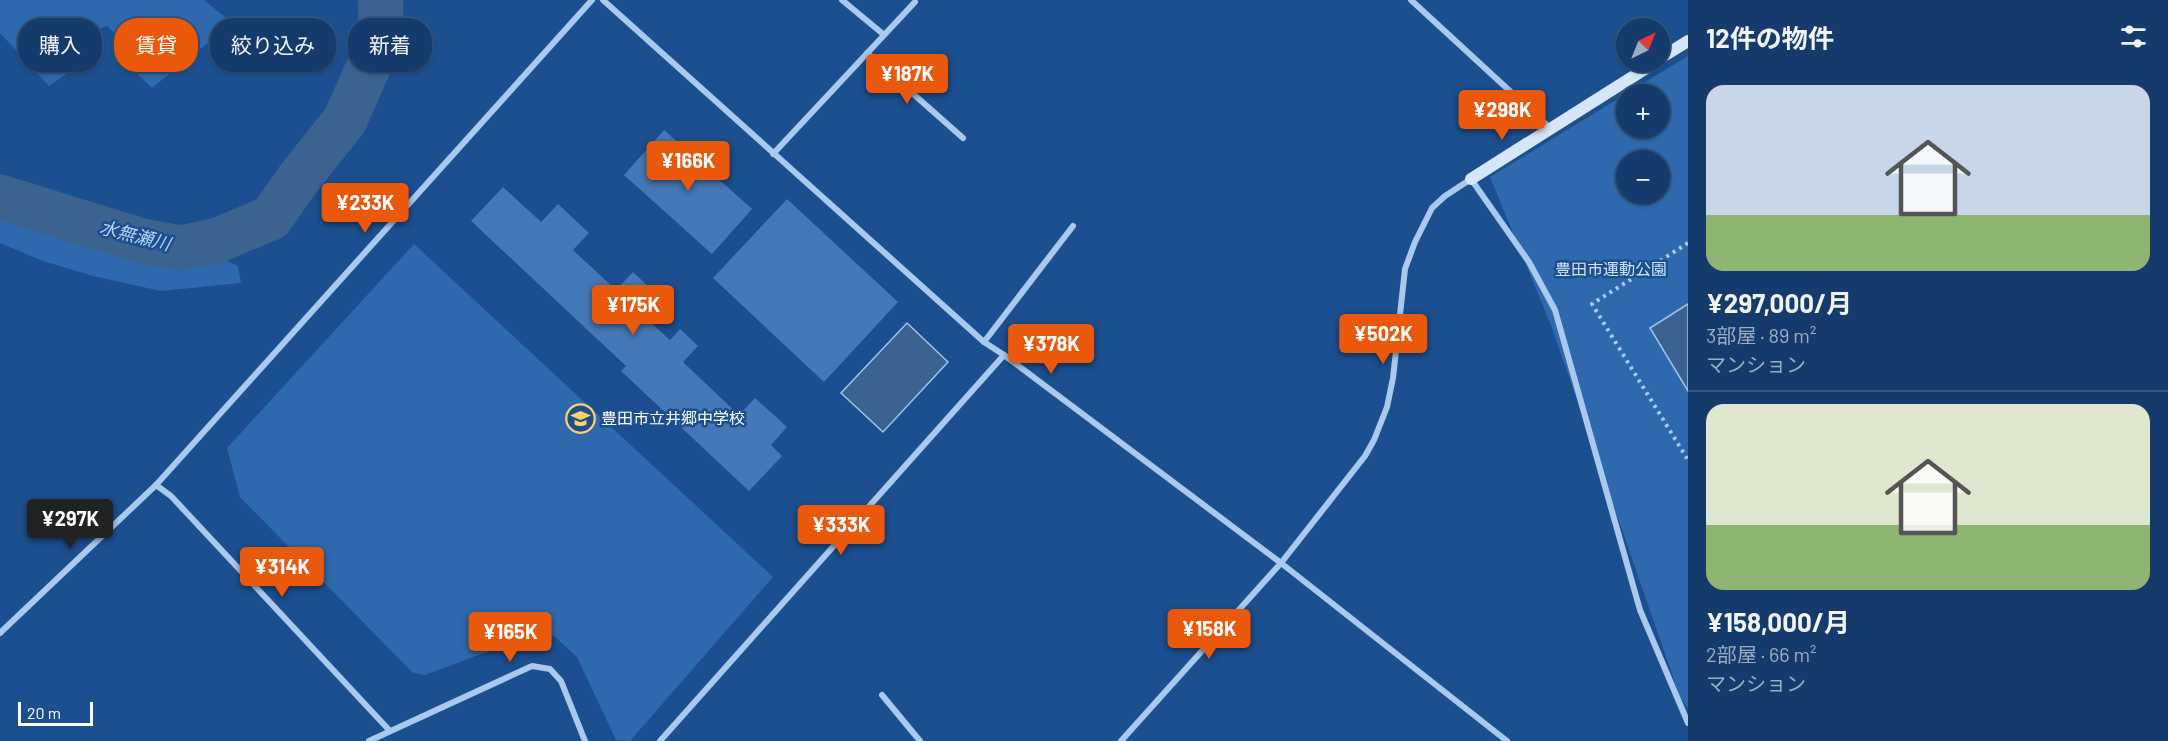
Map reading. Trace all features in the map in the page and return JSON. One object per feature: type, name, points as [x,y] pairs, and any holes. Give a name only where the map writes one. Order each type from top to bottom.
[{"type":"street","points":[[0,633],[156,485],[592,0]]},
{"type":"street","points":[[603,0],[984,342],[1281,563],[1507,741]]},
{"type":"street","points":[[842,0],[883,34]]},
{"type":"street","points":[[1411,0],[1550,128]]},
{"type":"street","points":[[773,154],[915,2]]},
{"type":"street","points":[[1670,52],[1688,41]]},
{"type":"street","points":[[867,53],[963,138]]},
{"type":"street","points":[[1120,741],[1281,563],[1355,471],[1374,440],[1387,407],[1393,378],[1405,269],[1432,208],[1445,196],[1638,72]]},
{"type":"street","points":[[1471,179],[1529,262],[1555,310],[1640,610],[1688,723]]},
{"type":"street","points":[[984,342],[1073,226]]},
{"type":"street","points":[[660,741],[1004,355]]},
{"type":"street","points":[[156,485],[171,496],[390,731]]},
{"type":"street","points":[[369,741],[532,666],[550,669],[561,681],[585,741]]},
{"type":"street","points":[[882,695],[920,741]]},
{"type":"path","points":[[1688,243],[1592,304],[1688,460]]},
{"type":"green space","points":[[0,0],[204,0],[226,18],[210,18],[210,41],[198,51],[198,18],[114,18],[114,33],[107,26],[102,28],[102,18],[18,18],[18,52],[0,33]]},
{"type":"green space","name":"豊田市運動公園","points":[[1688,56],[1688,708],[1680,697],[1552,328],[1490,177],[1616,100],[1616,138],[1670,138],[1670,84],[1642,84],[1662,72],[1670,72],[1670,67]]},
{"type":"green space","points":[[36,72],[69,72],[49,86]]},
{"type":"green space","points":[[135,72],[172,72],[152,88]]},
{"type":"green space","points":[[0,204],[90,236],[143,250],[214,255],[238,266],[241,283],[161,291],[93,276],[43,261],[0,243]]},
{"type":"green space","points":[[414,244],[773,577],[630,741],[616,740],[577,657],[555,637],[537,633],[425,675],[413,673],[240,497],[227,448]]},
{"type":"shaded area","points":[[1688,304],[1688,391],[1650,328]]},
{"type":"shaded area","points":[[907,323],[948,362],[883,432],[841,393]]},
{"type":"building","points":[[664,130],[752,209],[712,254],[624,175]]},
{"type":"building","points":[[503,187],[541,222],[558,204],[589,233],[573,250],[616,290],[633,272],[664,301],[647,319],[670,340],[680,329],[698,346],[683,362],[739,415],[755,398],[787,427],[771,445],[782,456],[749,491],[621,371],[626,366],[471,221]]},
{"type":"building","points":[[787,199],[898,302],[824,382],[713,278]]},
{"type":"waterway","name":"水無瀬川","points":[[0,197],[142,241],[181,248],[218,240],[271,218],[345,120],[380,41],[381,0]]},
{"type":"place","name":"豊田市立井郷中学校","points":[[580,418]]}]
